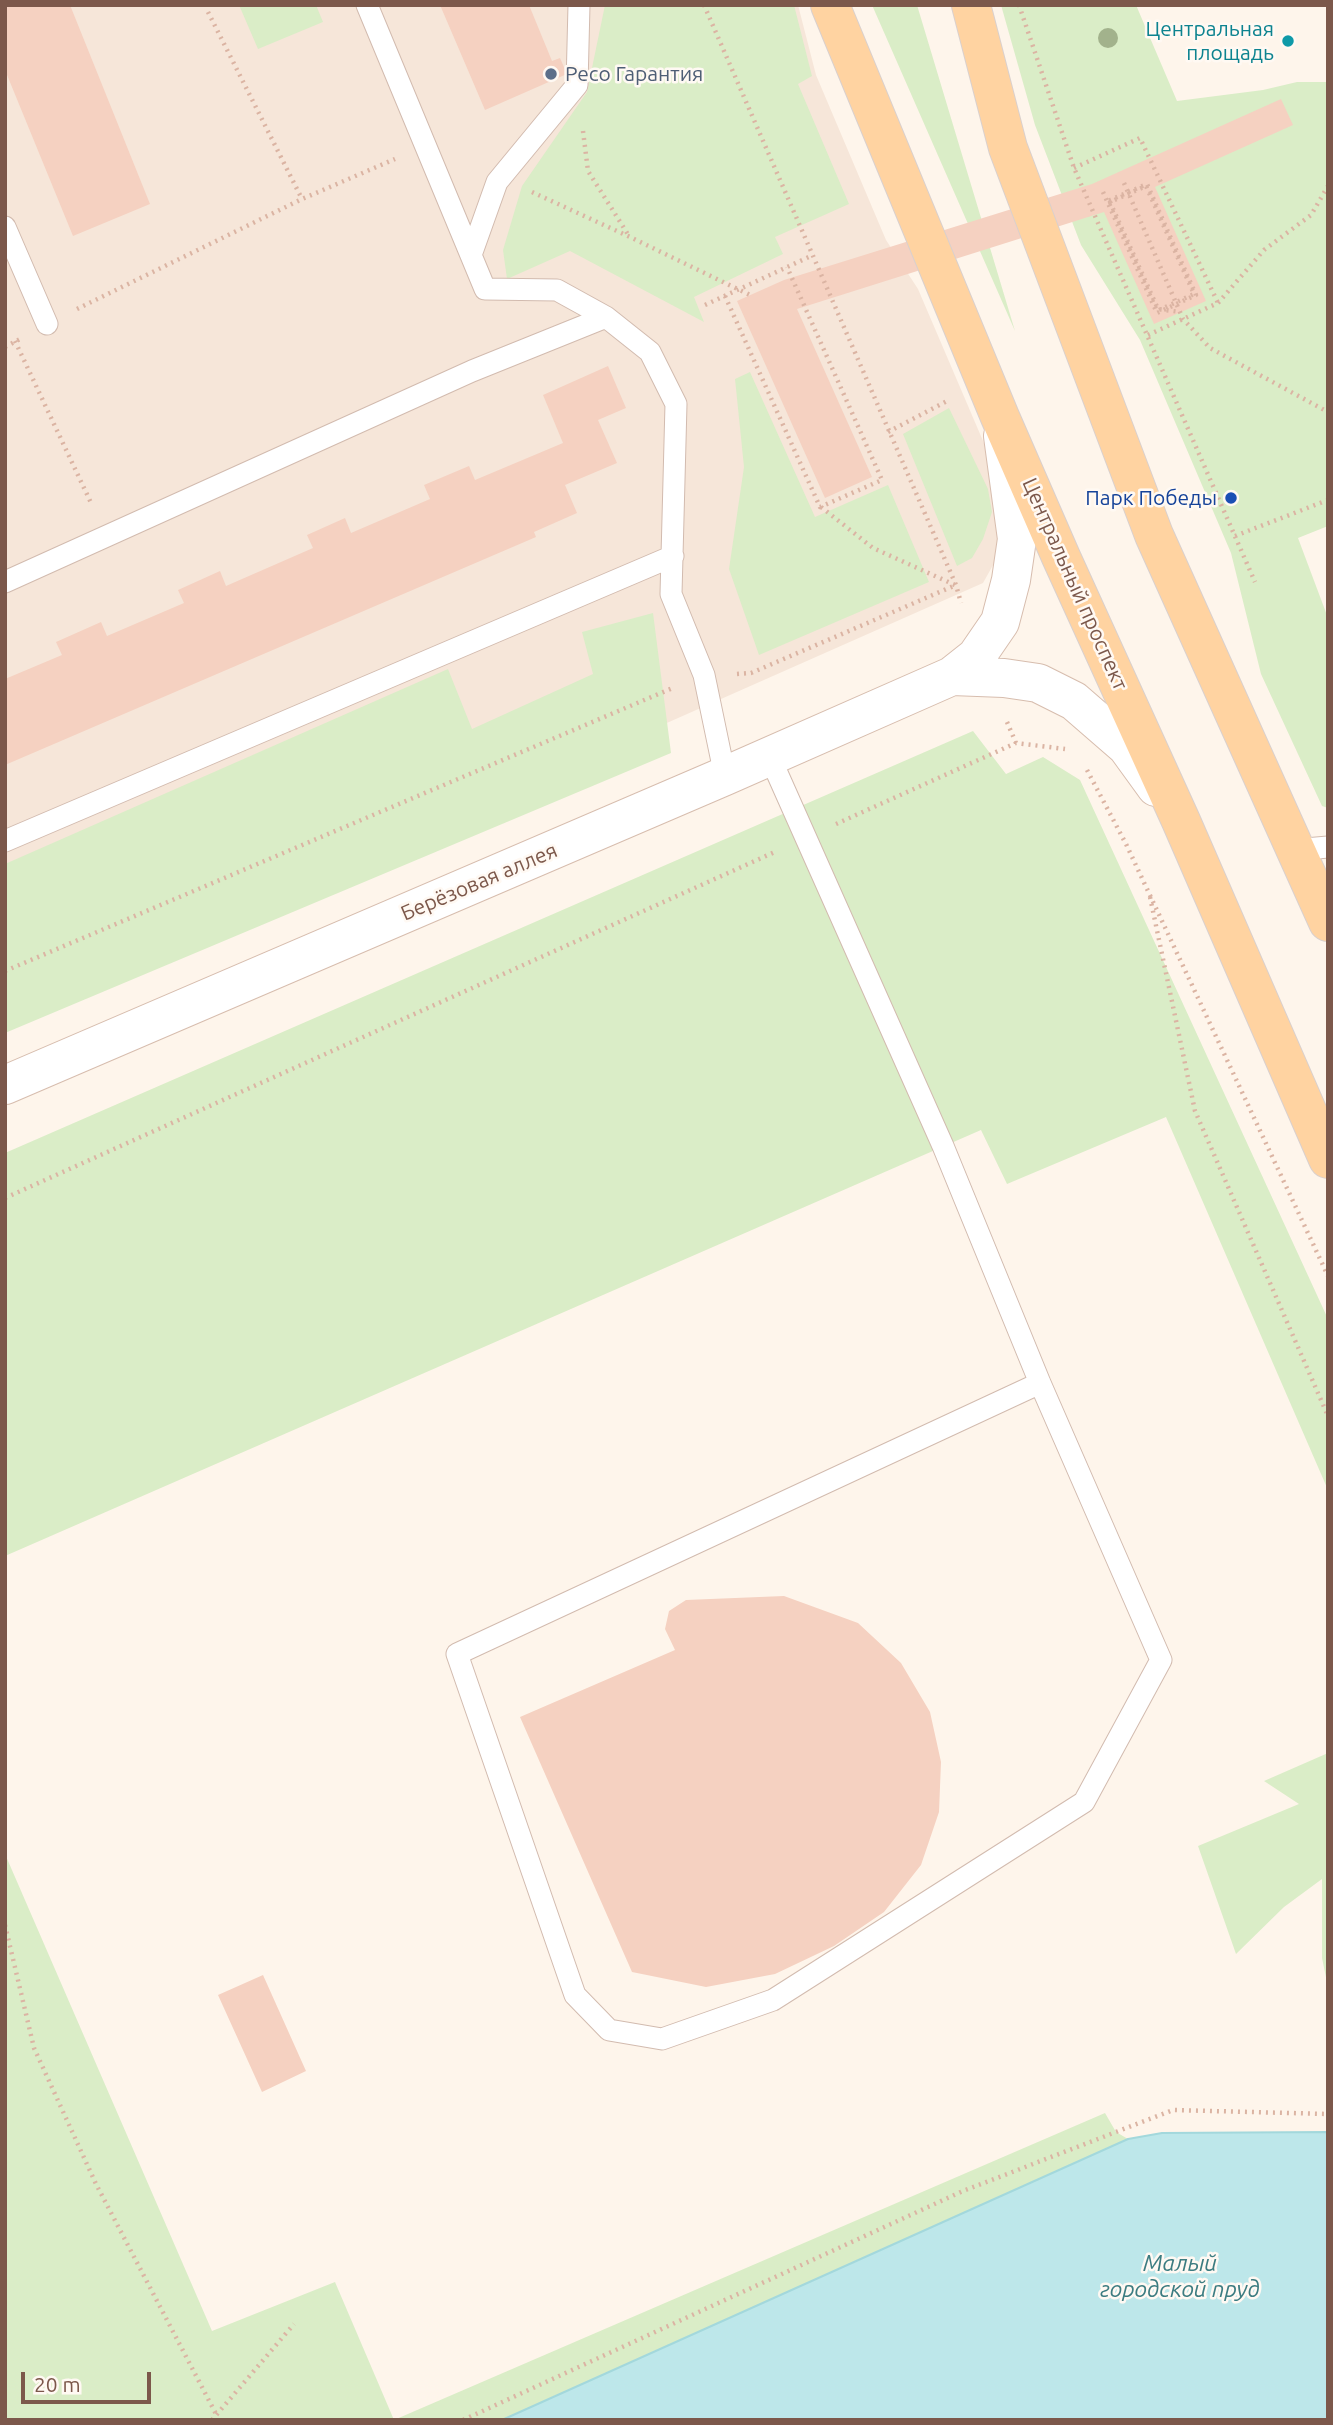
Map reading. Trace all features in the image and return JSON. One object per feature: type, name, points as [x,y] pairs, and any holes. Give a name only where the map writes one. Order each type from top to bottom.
[{"type":"main road","name":"Центральный проспект","points":[[830,5],[1000,417],[1181,821],[1328,1159]]},
{"type":"main road","points":[[971,5],[1008,148],[1154,535],[1311,848],[1328,922]]},
{"type":"street","points":[[952,676],[976,657],[1000,622],[1011,580],[1017,539],[1000,417]]},
{"type":"street","points":[[952,676],[1038,682],[1074,701],[1127,747],[1181,821]]},
{"type":"street","name":"Берёзовая аллея","points":[[5,1085],[952,676]]},
{"type":"lane","points":[[367,5],[485,289],[557,290],[606,317],[650,352],[676,404],[671,594],[704,675],[725,776]]},
{"type":"lane","points":[[471,254],[497,182],[577,85],[579,5]]},
{"type":"lane","points":[[5,227],[47,324]]},
{"type":"lane","points":[[5,582],[472,371],[606,317]]},
{"type":"lane","points":[[5,841],[673,556]]},
{"type":"lane","points":[[769,755],[804,839],[943,1146],[1040,1383],[1161,1660],[1084,1802],[773,2000],[662,2039],[609,2030],[575,1995],[457,1654],[1040,1383]]},
{"type":"path","points":[[208,5],[208,12],[302,199]]},
{"type":"path","points":[[704,5],[956,585]]},
{"type":"path","points":[[1019,5],[1074,168],[1255,582]]},
{"type":"path","points":[[577,85],[588,171],[630,237]]},
{"type":"path","points":[[1074,168],[1140,138],[1218,303]]},
{"type":"path","points":[[5,347],[302,199],[425,146]]},
{"type":"path","points":[[497,182],[543,196],[750,295]]},
{"type":"path","points":[[1124,183],[1183,319],[1210,348],[1328,412]]},
{"type":"path","points":[[1103,192],[1157,313],[1166,308],[1196,295],[1147,184],[1108,201],[1157,311],[1170,305],[1194,294],[1146,186],[1110,202],[1158,309],[1169,311],[1180,312]]},
{"type":"path","points":[[1148,335],[1218,303],[1264,250],[1311,215],[1328,186]]},
{"type":"path","points":[[705,306],[811,256]]},
{"type":"path","points":[[787,267],[882,480],[820,507]]},
{"type":"path","points":[[725,296],[820,507],[873,548],[956,585]]},
{"type":"path","points":[[15,341],[107,537]]},
{"type":"path","points":[[888,432],[949,400]]},
{"type":"path","points":[[1235,537],[1328,500]]},
{"type":"path","points":[[5,971],[704,675],[751,673],[956,585]]},
{"type":"path","points":[[5,1198],[1016,743],[1076,750]]},
{"type":"path","points":[[1082,762],[1148,889],[1328,1276]]},
{"type":"path","points":[[1148,889],[1195,1111],[1328,1416]]},
{"type":"path","points":[[5,1924],[34,2048],[96,2184],[216,2414]]},
{"type":"path","points":[[463,2420],[963,2191],[1173,2110],[1328,2114]]},
{"type":"path","points":[[212,2420],[294,2324]]},
{"type":"shaded area","points":[[5,5],[798,5],[816,75],[886,240],[918,289],[1004,490],[1007,540],[983,583],[5,1016]]},
{"type":"green space","points":[[239,5],[316,5],[323,22],[258,49]]},
{"type":"green space","points":[[605,5],[794,5],[812,76],[798,84],[849,204],[775,237],[783,254],[694,297],[704,322],[570,251],[507,279],[503,250],[522,186],[587,92]]},
{"type":"green space","points":[[872,5],[917,5],[1015,331]]},
{"type":"green space","points":[[1001,5],[1136,5],[1177,101],[1263,90],[1297,82],[1328,82],[1328,526],[1298,538],[1328,618],[1328,808],[1322,806],[1261,674],[1231,553],[1140,340],[1081,245],[1035,125]]},
{"type":"green space","points":[[750,372],[815,517],[888,485],[929,582],[759,655],[729,569],[744,467],[735,379]]},
{"type":"green space","points":[[949,408],[988,489],[992,512],[983,539],[972,558],[957,566],[903,434]]},
{"type":"green space","points":[[653,613],[671,753],[5,1033],[5,864],[448,669],[472,729],[593,674],[582,632]]},
{"type":"green space","points":[[973,731],[1006,774],[1043,757],[1080,780],[1328,1319],[1328,1490],[1166,1117],[1007,1184],[981,1130],[5,1556],[5,1153]]},
{"type":"green space","points":[[1328,1753],[1328,1987],[1322,1958],[1322,1879],[1284,1907],[1236,1954],[1198,1846],[1299,1804],[1264,1781]]},
{"type":"green space","points":[[5,1854],[212,2331],[335,2282],[394,2420],[5,2420]]},
{"type":"green space","points":[[1105,2113],[1116,2132],[1128,2139],[502,2420],[394,2420]]},
{"type":"water","name":"Малый городской пруд","points":[[1328,2132],[1328,2420],[502,2420],[1128,2139],[1162,2133]]},
{"type":"building","points":[[5,5],[70,5],[150,204],[73,236],[5,70]]},
{"type":"building","points":[[440,5],[529,5],[552,61],[560,58],[567,74],[485,110]]},
{"type":"building","points":[[1281,99],[1293,125],[1155,187],[1206,301],[1154,324],[1104,212],[797,309],[872,477],[825,498],[737,301],[784,280],[1092,184]]},
{"type":"building","points":[[608,366],[626,408],[598,420],[617,463],[565,485],[577,513],[534,532],[536,537],[5,765],[5,679],[62,655],[56,642],[101,622],[107,636],[184,603],[178,590],[220,571],[226,586],[313,548],[307,535],[345,518],[351,533],[430,499],[424,485],[469,466],[475,480],[563,443],[543,395]]},
{"type":"building","points":[[784,1596],[858,1623],[901,1663],[930,1712],[941,1762],[939,1812],[921,1865],[884,1912],[834,1946],[775,1974],[706,1987],[632,1972],[520,1717],[675,1650],[665,1629],[669,1611],[686,1600]]},
{"type":"building","points":[[263,1975],[306,2071],[262,2092],[218,1995]]},
{"type":"place","name":"Центральная площадь","points":[[1288,41]]},
{"type":"place","name":"Ресо Гарантия","points":[[551,74]]},
{"type":"place","name":"Парк Победы","points":[[1231,498]]}]
